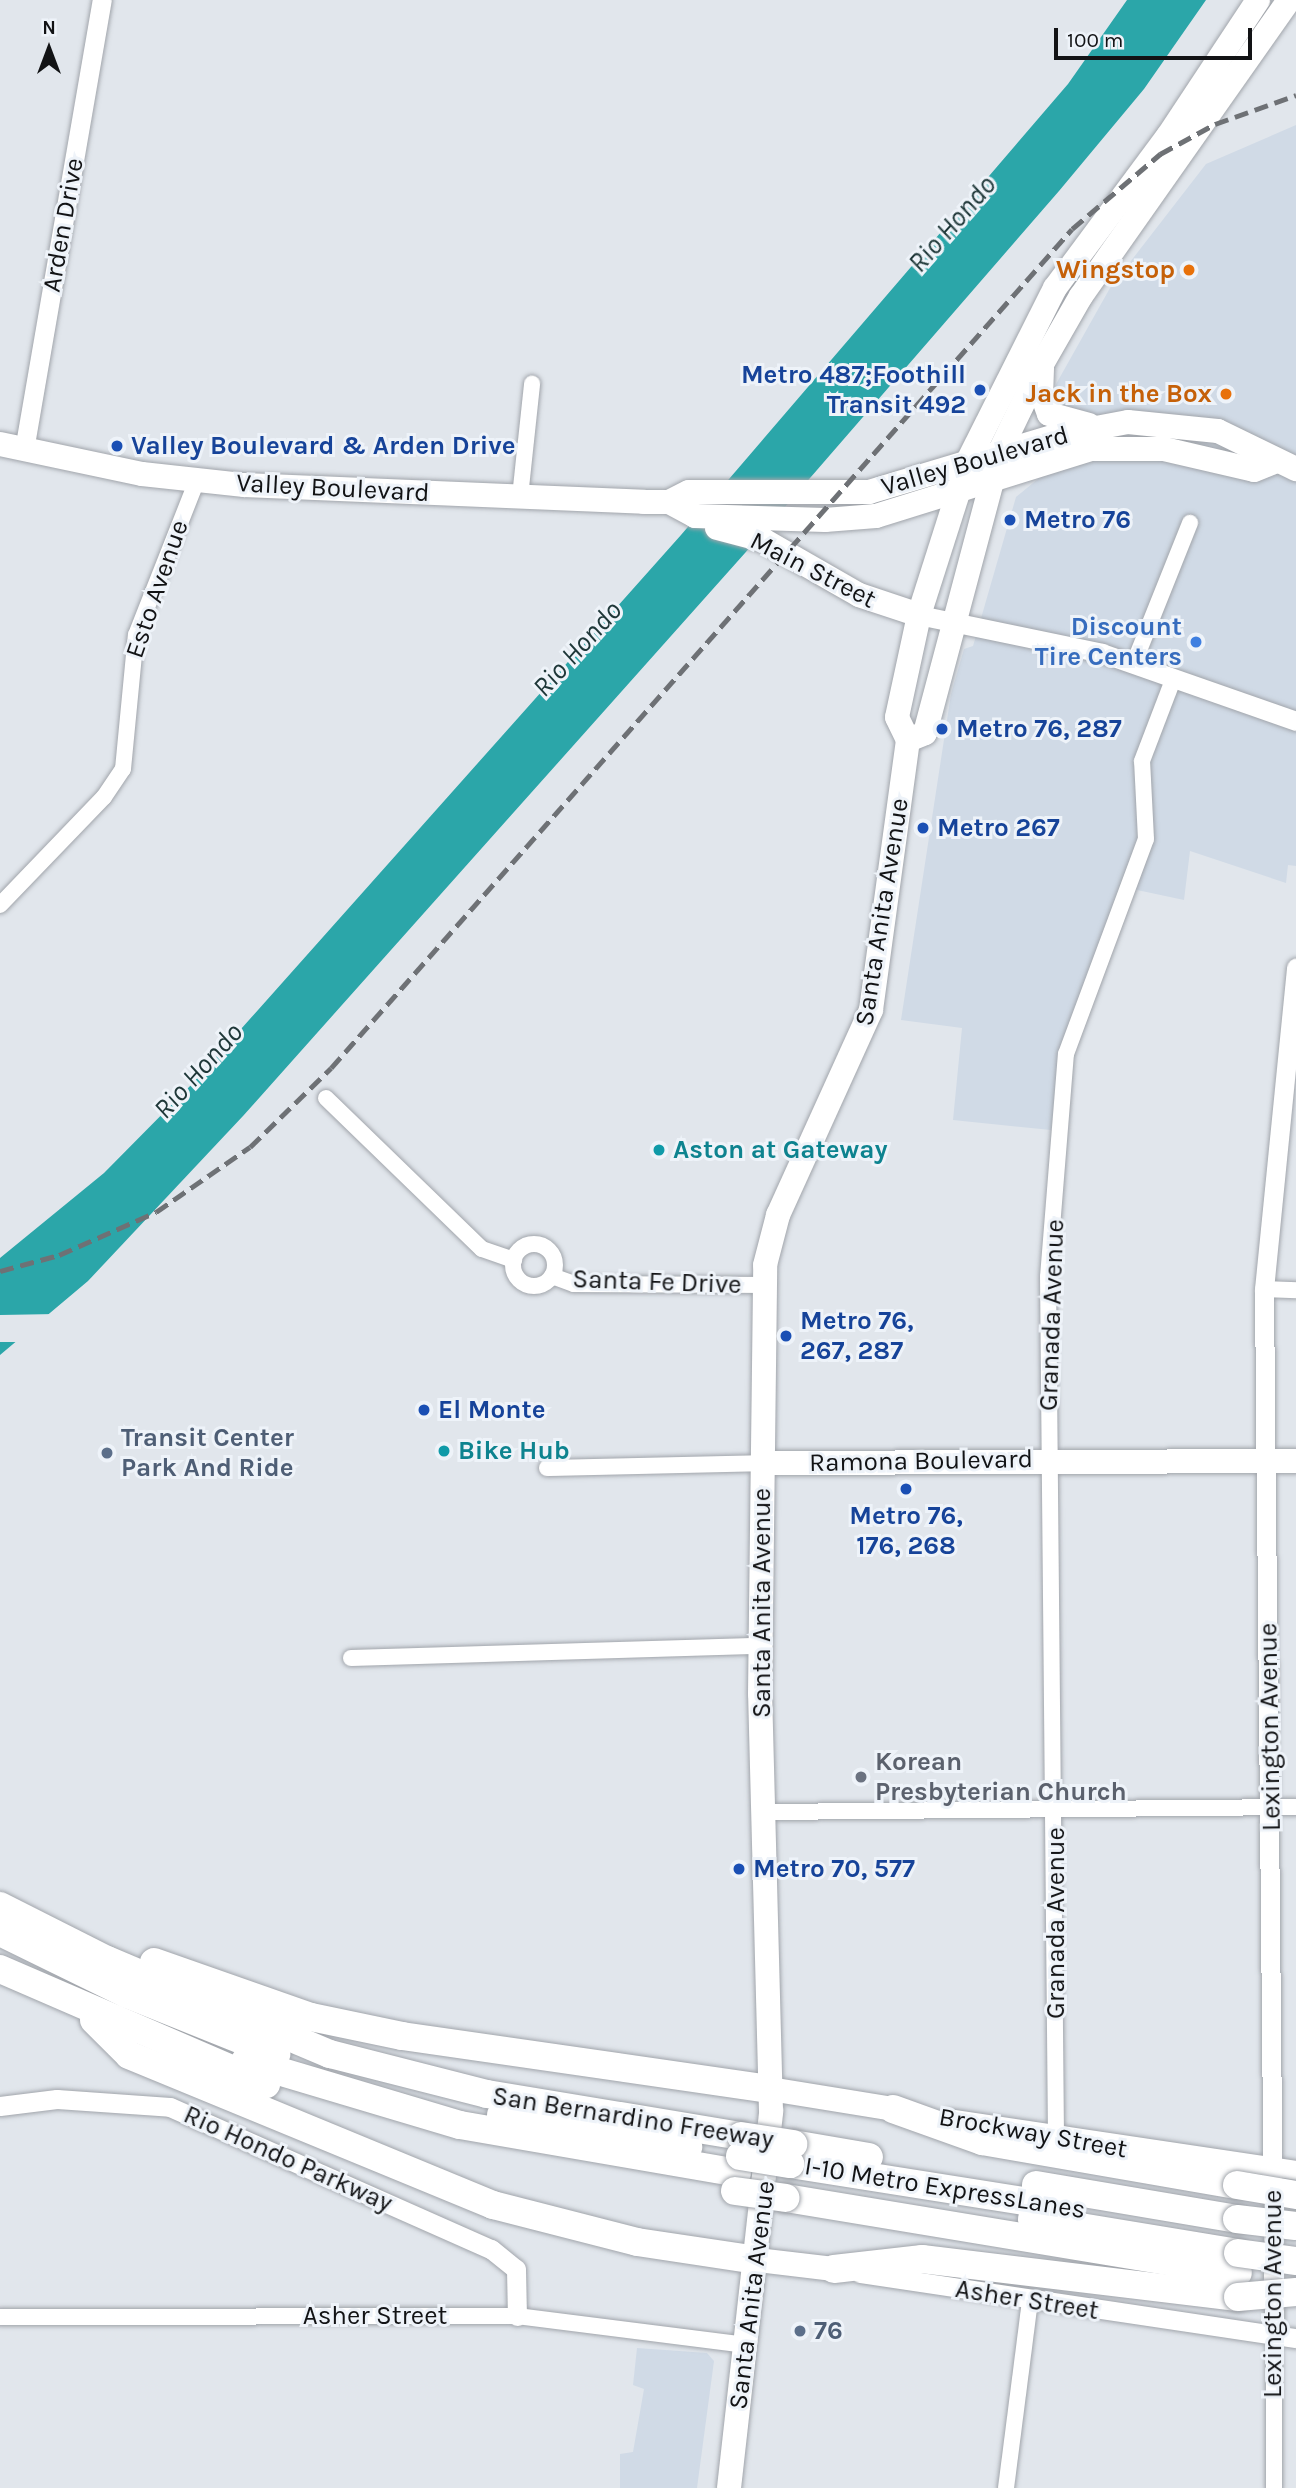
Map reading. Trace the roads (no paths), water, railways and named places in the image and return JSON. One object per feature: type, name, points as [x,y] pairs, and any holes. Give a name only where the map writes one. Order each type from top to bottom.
[{"type":"highway","name":"San Bernardino Freeway","points":[[0,1906],[67,1941],[330,2054],[487,2094],[738,2164],[1238,2255],[1296,2226]]},
{"type":"highway","points":[[0,1932],[194,2024],[308,2065],[538,2123],[738,2164]]},
{"type":"highway","points":[[67,1941],[110,1945],[311,2017],[402,2036],[770,2089]]},
{"type":"highway","points":[[0,1952],[133,2017],[347,2094],[487,2131],[738,2164]]},
{"type":"highway","name":"San Bernardino Freeway","points":[[0,1969],[230,2073],[393,2126],[461,2144],[738,2164],[789,2172],[1238,2255],[1296,2279]]},
{"type":"highway","points":[[82,2008],[129,2055],[438,2184],[637,2242],[758,2260]]},
{"type":"highway","points":[[893,2109],[982,2141],[1296,2195]]},
{"type":"highway","points":[[1238,2255],[1296,2242]]},
{"type":"highway","points":[[1238,2255],[1296,2292]]},
{"type":"highway","points":[[834,2269],[922,2259],[1238,2255],[1296,2261]]},
{"type":"main road","name":"Santa Anita Avenue","points":[[729,2488],[758,2260],[770,2089],[761,1646],[763,1285],[778,1215],[871,1010],[908,740],[898,717],[919,615],[968,461],[1021,345],[1080,250],[1168,136],[1258,0]]},
{"type":"main road","points":[[908,740],[925,733],[952,622],[1000,451],[1042,364],[1081,296],[1289,0]]},
{"type":"main road","points":[[1080,250],[1074,282],[1081,296]]},
{"type":"main road","points":[[1042,364],[1041,392],[1049,414],[1096,426]]},
{"type":"main road","name":"Valley Boulevard","points":[[669,502],[690,492],[845,495],[1096,426],[1184,425],[1218,431],[1286,465]]},
{"type":"main road","name":"Valley Boulevard","points":[[0,444],[197,480],[669,502],[695,516],[825,520],[876,516],[1053,456],[1118,446],[1164,449],[1254,470],[1286,465]]},
{"type":"main road","name":"Main Street","points":[[695,516],[706,526],[763,540],[859,595],[919,615]]},
{"type":"main road","name":"Ramona Boulevard","points":[[762,1463],[1296,1461]]},
{"type":"main road","name":"Brockway Street","points":[[770,2089],[893,2109]]},
{"type":"main road","name":"Asher Street","points":[[758,2260],[834,2269]]},
{"type":"street","name":"Arden Drive","points":[[24,450],[102,0]]},
{"type":"street","points":[[520,497],[533,384]]},
{"type":"street","name":"Esto Avenue","points":[[0,905],[104,797],[123,769],[136,635],[197,480]]},
{"type":"street","points":[[1134,663],[1189,523]]},
{"type":"street","name":"Main Street","points":[[919,615],[1134,663],[1173,680],[1296,721]]},
{"type":"street","name":"Granada Avenue","points":[[1056,2138],[1056,1813],[1048,1278],[1066,1054],[1146,839],[1142,761],[1173,680]]},
{"type":"street","name":"Lexington Avenue","points":[[1274,2488],[1272,1808],[1264,1289],[1296,968]]},
{"type":"street","points":[[326,1098],[482,1250],[514,1260]]},
{"type":"street","points":[[526,1245],[545,1247],[554,1257],[552,1276],[542,1284],[523,1283],[514,1260],[526,1245]]},
{"type":"street","name":"Santa Fe Drive","points":[[552,1276],[574,1284],[763,1285]]},
{"type":"street","points":[[1264,1289],[1296,1290]]},
{"type":"street","name":"Ramona Boulevard","points":[[547,1468],[762,1463]]},
{"type":"street","points":[[351,1658],[761,1646]]},
{"type":"street","points":[[766,1812],[1056,1813],[1296,1807]]},
{"type":"street","name":"Rio Hondo Parkway","points":[[5,2101],[145,2100],[219,2127],[491,2249],[516,2269],[517,2316]]},
{"type":"street","name":"Brockway Street","points":[[893,2109],[1056,2138],[1296,2170]]},
{"type":"street","name":"Asher Street","points":[[834,2269],[1030,2301],[1296,2338]]},
{"type":"street","points":[[1006,2488],[1030,2301]]},
{"type":"street","name":"Asher Street","points":[[0,2316],[517,2316],[748,2345]]},
{"type":"water","name":"Rio Hondo","points":[[1127,0],[1206,0],[1144,89],[1059,191],[745,553],[243,1116],[88,1281],[0,1355],[0,1258],[104,1173],[192,1084],[681,535],[1068,84]]},
{"type":"railway","points":[[0,1271],[59,1255],[156,1212],[250,1147],[331,1068],[1072,229],[1160,154],[1215,124],[1296,95]]},
{"type":"place","name":"Wingstop","points":[[1189,270]]},
{"type":"place","name":"Metro 487;Foothill Transit 492","points":[[980,390]]},
{"type":"place","name":"Jack in the Box","points":[[1226,394]]},
{"type":"place","name":"Valley Boulevard & Arden Drive","points":[[117,446]]},
{"type":"place","name":"Metro 76","points":[[1010,520]]},
{"type":"place","name":"Discount Tire Centers","points":[[1196,642]]},
{"type":"place","name":"Metro 76, 287","points":[[942,729]]},
{"type":"place","name":"Metro 267","points":[[923,828]]},
{"type":"place","name":"Aston at Gateway","points":[[659,1150]]},
{"type":"place","name":"Metro 76, 267, 287","points":[[786,1336]]},
{"type":"place","name":"El Monte","points":[[424,1410]]},
{"type":"place","name":"Bike Hub","points":[[444,1451]]},
{"type":"place","name":"Transit Center Park And Ride","points":[[107,1453]]},
{"type":"place","name":"Metro 76, 176, 268","points":[[906,1489]]},
{"type":"place","name":"Korean Presbyterian Church","points":[[861,1777]]},
{"type":"place","name":"Metro 70, 577","points":[[739,1869]]},
{"type":"place","name":"76","points":[[800,2331]]}]
